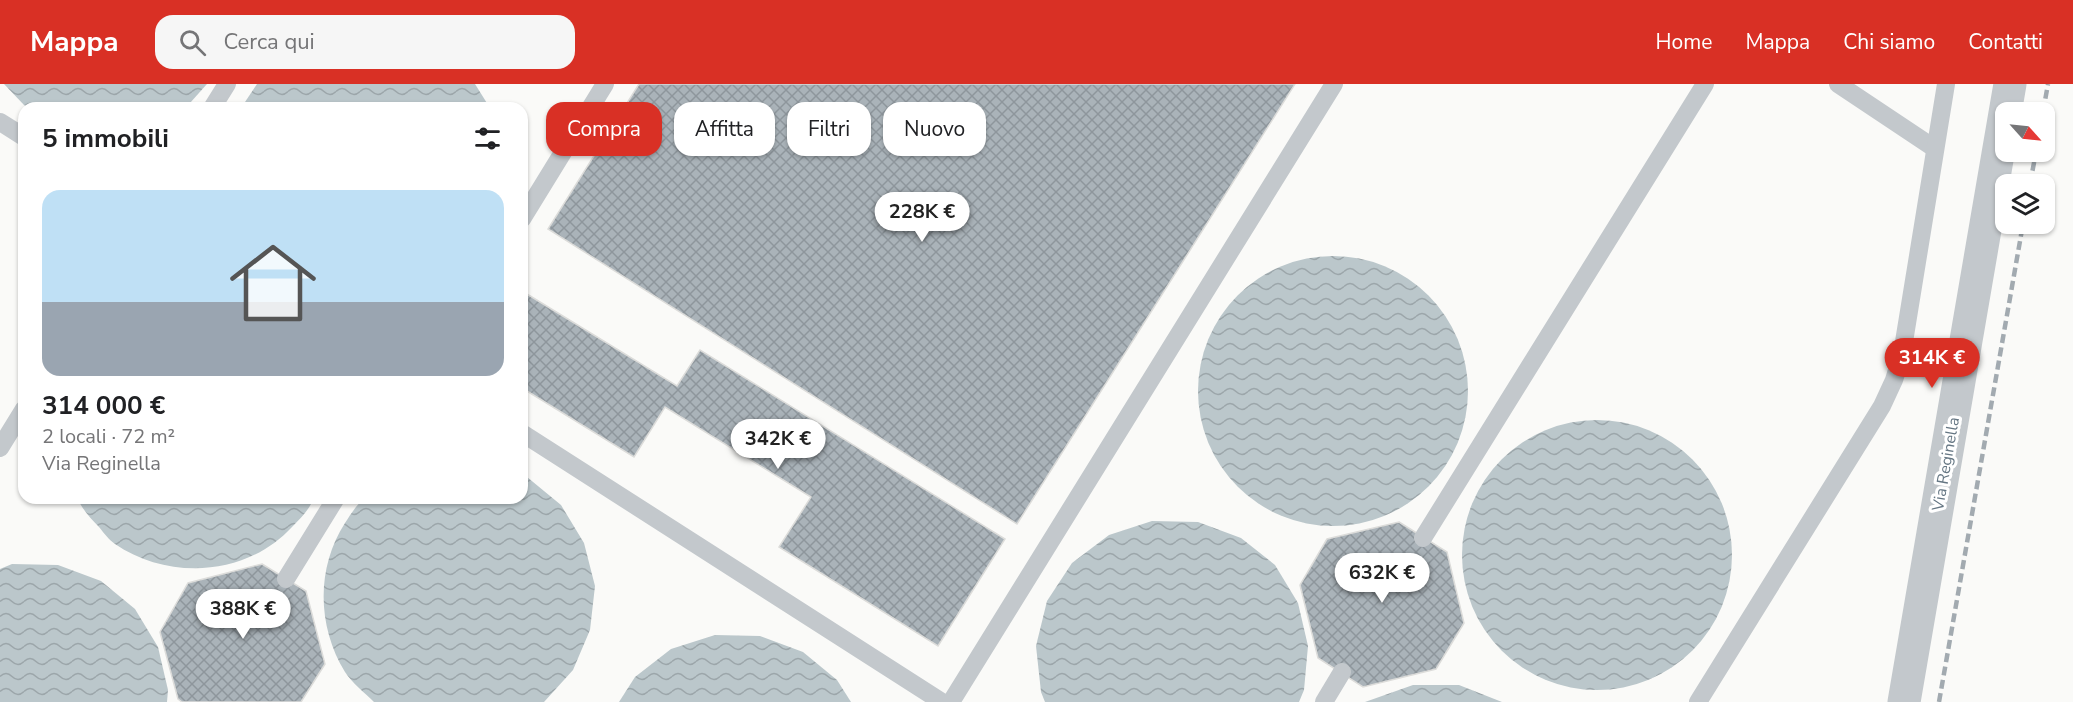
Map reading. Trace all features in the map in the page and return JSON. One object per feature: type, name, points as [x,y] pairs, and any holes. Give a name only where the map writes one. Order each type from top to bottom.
[{"type":"street","name":"Via Reginella","points":[[1904,702],[2010,84]]},
{"type":"lane","points":[[216,102],[227,84]]},
{"type":"lane","points":[[528,209],[605,84]]},
{"type":"lane","points":[[951,702],[1334,84]]},
{"type":"lane","points":[[1423,538],[1705,84]]},
{"type":"lane","points":[[1838,84],[1934,148]]},
{"type":"lane","points":[[1698,702],[1882,406],[1894,380],[1902,354],[1946,84]]},
{"type":"lane","points":[[0,122],[18,133]]},
{"type":"lane","points":[[0,448],[18,419]]},
{"type":"lane","points":[[528,437],[942,702]]},
{"type":"lane","points":[[286,579],[332,504]]},
{"type":"lane","points":[[1324,702],[1342,672]]},
{"type":"water","points":[[4,84],[207,84],[191,102],[21,102]]},
{"type":"water","points":[[257,84],[475,84],[486,102],[245,102]]},
{"type":"water","points":[[1320,256],[1346,256],[1385,266],[1408,278],[1429,295],[1446,316],[1458,339],[1466,365],[1468,391],[1466,417],[1458,443],[1446,466],[1429,487],[1408,504],[1372,521],[1346,526],[1320,526],[1294,521],[1269,510],[1247,496],[1228,477],[1214,455],[1203,430],[1198,404],[1198,378],[1203,352],[1214,327],[1228,305],[1247,286],[1269,272],[1294,261]]},
{"type":"water","points":[[1584,420],[1610,420],[1649,430],[1672,442],[1693,459],[1710,480],[1722,503],[1730,529],[1732,555],[1730,581],[1722,607],[1710,630],[1693,651],[1672,668],[1636,685],[1610,690],[1584,690],[1558,685],[1533,674],[1511,660],[1492,641],[1478,619],[1467,594],[1462,568],[1462,542],[1467,516],[1478,491],[1492,469],[1511,450],[1533,436],[1558,425]]},
{"type":"water","points":[[528,478],[561,505],[584,543],[595,586],[590,630],[573,670],[544,702],[374,702],[345,672],[329,636],[325,617],[325,578],[329,559],[336,540],[359,504],[528,504]]},
{"type":"water","points":[[81,504],[310,504],[292,527],[274,543],[253,556],[230,564],[207,568],[183,568],[159,564],[136,556],[115,544]]},
{"type":"water","points":[[1152,521],[1198,522],[1241,538],[1275,565],[1298,603],[1308,646],[1304,690],[1299,702],[1045,702],[1041,692],[1036,646],[1047,601],[1072,563],[1109,535]]},
{"type":"water","points":[[12,564],[58,565],[101,581],[135,609],[158,647],[168,690],[167,702],[0,702],[0,569]]},
{"type":"water","points":[[715,635],[760,636],[803,652],[837,680],[851,702],[619,702],[635,677],[671,649]]},
{"type":"water","points":[[1413,685],[1459,685],[1502,702],[1365,702]]},
{"type":"building","points":[[639,84],[1295,84],[1017,524],[548,229],[594,156],[662,156],[662,102],[628,102]]},
{"type":"building","points":[[528,295],[677,386],[700,350],[1005,539],[938,646],[779,547],[811,497],[665,407],[634,457],[528,392]]},
{"type":"building","points":[[1399,522],[1447,552],[1464,623],[1436,669],[1363,687],[1318,658],[1300,585],[1327,539]]},
{"type":"building","points":[[262,564],[306,591],[325,664],[301,702],[182,702],[178,699],[160,632],[188,583]]},
{"type":"railway","points":[[2045,102],[2048,84]]},
{"type":"railway","points":[[2032,174],[2034,162]]},
{"type":"railway","points":[[1939,702],[2021,234]]}]
